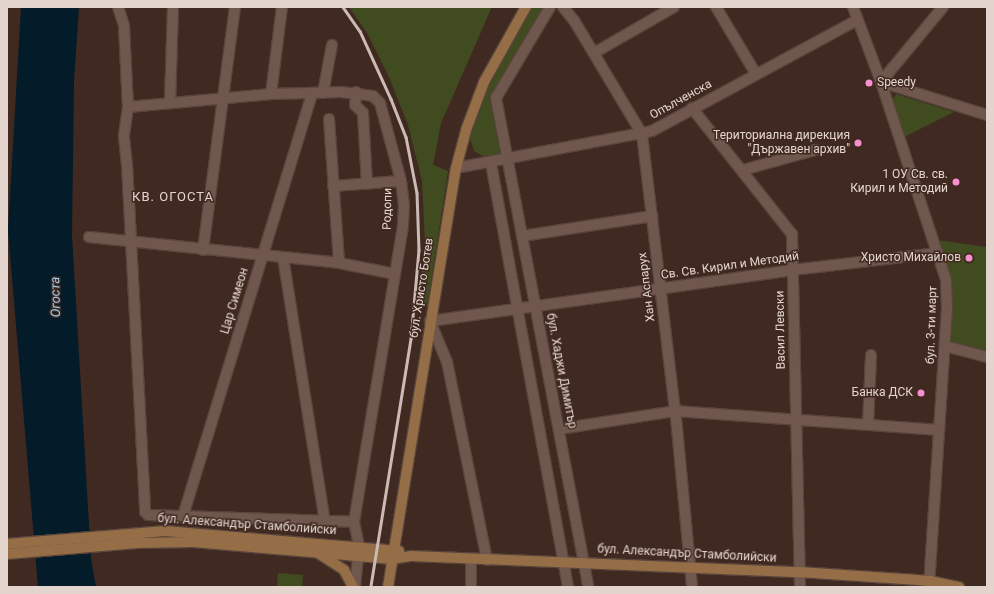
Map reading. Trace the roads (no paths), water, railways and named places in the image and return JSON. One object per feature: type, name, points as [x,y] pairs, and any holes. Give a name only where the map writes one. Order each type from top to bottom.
[{"type":"main road","name":"бул. Христо Ботев","points":[[388,587],[456,168],[466,130],[484,82],[526,7]]},
{"type":"main road","name":"бул. Александър Стамболийски","points":[[8,549],[192,532],[412,556],[487,560],[583,562],[690,569],[799,572],[959,587]]},
{"type":"main road","name":"бул. Александър Стамболийски","points":[[138,538],[314,551],[359,550]]},
{"type":"main road","points":[[314,551],[344,570],[354,587]]},
{"type":"street","points":[[118,7],[124,26],[128,107],[124,137],[146,514],[354,522]]},
{"type":"street","points":[[170,102],[174,7]]},
{"type":"street","points":[[203,250],[235,7]]},
{"type":"street","points":[[271,94],[282,7]]},
{"type":"street","name":"бул. Хаджи Димитър","points":[[550,7],[496,98],[588,587]]},
{"type":"street","name":"Хан Аспарух","points":[[563,7],[575,22],[642,134],[675,411],[692,587]]},
{"type":"street","points":[[594,54],[674,7]]},
{"type":"street","points":[[716,7],[756,74]]},
{"type":"street","name":"бул. 3-ти март","points":[[852,7],[880,82],[938,253],[947,293],[930,584]]},
{"type":"street","points":[[942,7],[880,82],[987,115]]},
{"type":"street","name":"Опълченска","points":[[456,168],[491,163],[642,134],[659,128],[692,108],[857,20]]},
{"type":"street","points":[[323,93],[332,45]]},
{"type":"street","points":[[356,92],[355,105],[363,113],[367,184]]},
{"type":"street","name":"Родопи","points":[[128,107],[271,94],[356,92],[373,96],[380,103],[402,181],[403,226],[354,522],[359,550]]},
{"type":"street","name":"Цар Симеон","points":[[183,516],[312,94]]},
{"type":"street","name":"Васил Левски","points":[[692,108],[743,170],[792,234],[795,420],[800,587]]},
{"type":"street","points":[[329,118],[339,263]]},
{"type":"street","points":[[743,170],[815,150]]},
{"type":"street","points":[[491,163],[568,587]]},
{"type":"street","points":[[333,186],[402,181]]},
{"type":"street","points":[[522,236],[652,216]]},
{"type":"street","points":[[89,237],[131,240],[203,250],[339,263],[395,274]]},
{"type":"street","name":"Св. Св. Кирил и Методий","points":[[430,322],[793,270],[938,253]]},
{"type":"street","points":[[283,257],[324,522]]},
{"type":"street","points":[[430,322],[447,362],[487,560]]},
{"type":"street","points":[[945,346],[987,357]]},
{"type":"street","points":[[868,425],[871,355]]},
{"type":"street","points":[[559,429],[675,411],[939,430]]},
{"type":"street","points":[[354,587],[359,550]]},
{"type":"street","points":[[471,559],[471,587]]},
{"type":"water","name":"Огоста","points":[[21,7],[79,7],[74,82],[72,235],[91,558],[96,587],[38,587],[8,230]]},
{"type":"railway","points":[[343,7],[360,31],[391,99],[406,137],[417,193],[419,250],[411,339],[371,587]]},
{"type":"place","name":"Speedy","points":[[869,83]]},
{"type":"place","name":"Териториална дирекция \"Държавен архив\"","points":[[858,143]]},
{"type":"place","name":"1 ОУ Св. св. Кирил и Методий","points":[[956,182]]},
{"type":"place","name":"Христо Михайлов","points":[[969,258]]},
{"type":"place","name":"Банка ДСК","points":[[921,393]]},
{"type":"district","name":"КВ. ОГОСТА","points":[[173,197]]}]
